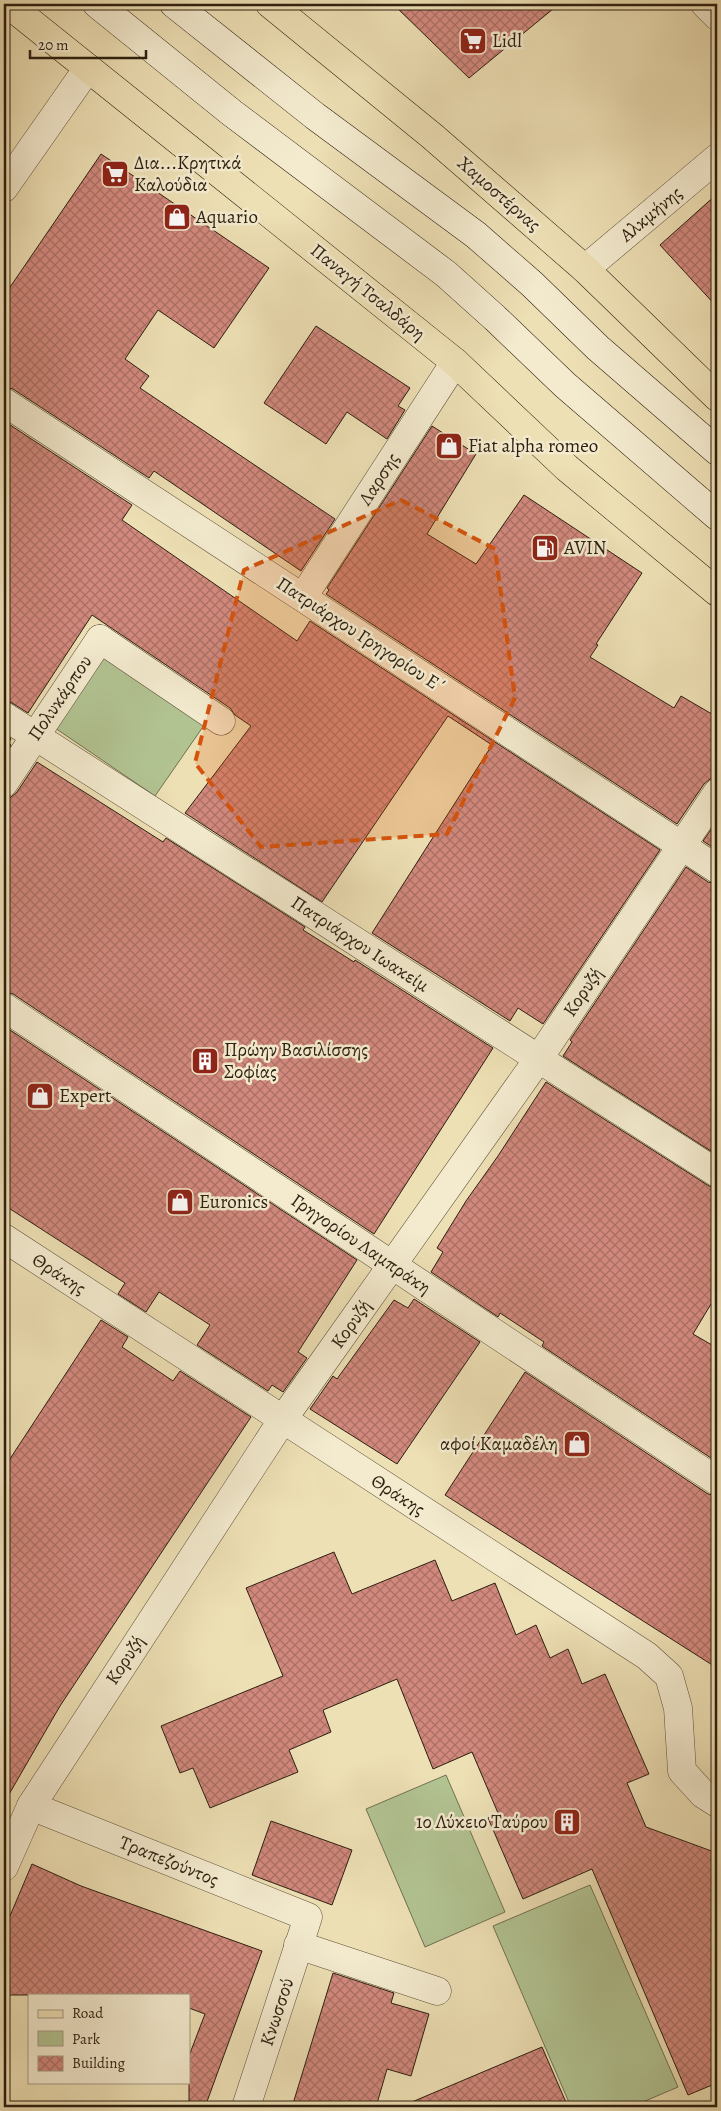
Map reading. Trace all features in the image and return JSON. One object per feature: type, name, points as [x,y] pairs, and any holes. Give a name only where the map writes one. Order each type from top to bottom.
[{"type":"main road","name":"Παναγή Τσαλδάρη","points":[[8,4],[455,362],[567,468],[717,592]]},
{"type":"main road","name":"Χαμοστέρνας","points":[[270,4],[432,136],[585,269],[717,397]]},
{"type":"street","points":[[97,4],[232,113],[446,274],[565,385],[717,516]]},
{"type":"street","points":[[174,4],[315,116],[476,235],[532,284],[598,348],[717,451]]},
{"type":"street","points":[[705,4],[717,16]]},
{"type":"street","points":[[4,188],[88,68]]},
{"type":"street","name":"Αλκμήνης","points":[[585,269],[717,158]]},
{"type":"street","name":"Λαρσης","points":[[303,597],[455,362]]},
{"type":"street","name":"Πατριάρχου Γρηγορίου Ε΄","points":[[4,402],[717,869]]},
{"type":"street","name":"Πολυκάρπου","points":[[4,782],[100,639],[222,722]]},
{"type":"street","name":"Πατριάρχου Ιωακείμ","points":[[4,716],[717,1173]]},
{"type":"street","name":"Κορυζή","points":[[4,1867],[31,1806],[282,1419],[538,1058],[717,793]]},
{"type":"street","name":"Γρηγορίου Λαμπράκη","points":[[4,1007],[717,1481]]},
{"type":"street","name":"Θράκης","points":[[4,1238],[647,1656],[669,1676],[678,1708],[682,1770],[703,1794],[717,1803]]},
{"type":"street","name":"Τραπεζούντος","points":[[31,1806],[308,1917]]},
{"type":"street","name":"Κνωσσού","points":[[246,2107],[308,1917]]},
{"type":"street","points":[[298,1946],[438,1992]]},
{"type":"highlighted area","points":[[401,500],[495,549],[515,698],[447,834],[261,847],[195,763],[244,570]]},
{"type":"green space","points":[[106,653],[207,721],[155,796],[55,728]]},
{"type":"green space","points":[[446,1775],[505,1912],[425,1947],[366,1809]]},
{"type":"green space","points":[[590,1885],[678,2087],[631,2107],[571,2107],[493,1926]]},
{"type":"building","name":"Lidl","points":[[393,4],[559,4],[469,78]]},
{"type":"building","points":[[101,154],[269,268],[214,348],[158,310],[125,359],[149,376],[140,388],[335,519],[301,571],[154,471],[149,478],[13,389],[4,387],[4,296]]},
{"type":"building","points":[[717,194],[717,307],[660,245]]},
{"type":"building","points":[[316,326],[410,388],[398,406],[405,410],[387,439],[347,412],[326,444],[264,403]]},
{"type":"building","points":[[4,421],[132,505],[122,520],[297,641],[310,621],[660,850],[543,1024],[518,1008],[510,1021],[372,933],[492,745],[448,716],[322,902],[185,813],[251,726],[235,715],[230,708],[92,615],[28,713],[12,703],[4,701]]},
{"type":"building","points":[[432,426],[476,454],[427,534],[476,564],[524,495],[642,573],[596,644],[598,645],[590,657],[674,708],[681,696],[717,717],[717,778],[710,779],[704,784],[677,824],[326,594],[329,590],[327,588]]},
{"type":"building","points":[[4,734],[11,739],[8,743],[11,745],[4,755]]},
{"type":"building","points":[[37,762],[163,842],[166,838],[305,927],[303,930],[354,962],[355,960],[493,1048],[374,1234],[13,994],[4,992],[4,799],[11,797],[17,792]]},
{"type":"building","points":[[717,821],[717,850],[703,841]]},
{"type":"building","points":[[686,867],[708,882],[717,884],[717,1155],[563,1056],[572,1042],[570,1040]]},
{"type":"building","points":[[4,1026],[357,1260],[298,1352],[307,1358],[283,1392],[272,1385],[268,1391],[197,1345],[210,1325],[159,1292],[146,1312],[118,1294],[125,1283],[4,1205]]},
{"type":"building","points":[[546,1082],[709,1186],[717,1188],[717,1294],[693,1334],[717,1348],[717,1462],[542,1346],[544,1342],[500,1313],[498,1317],[431,1272],[443,1252],[437,1248],[466,1201]]},
{"type":"building","points":[[414,1299],[480,1342],[397,1464],[310,1409],[333,1376],[337,1379],[394,1300],[408,1308]]},
{"type":"building","points":[[101,1320],[128,1337],[122,1347],[173,1381],[180,1371],[251,1417],[60,1706],[4,1803],[4,1468]]},
{"type":"building","points":[[525,1372],[708,1494],[717,1496],[717,1668],[445,1495]]},
{"type":"building","name":"1ο Λύκειο Ταύρου","points":[[334,1552],[352,1594],[435,1560],[452,1601],[495,1583],[516,1635],[536,1625],[550,1658],[568,1649],[582,1684],[605,1674],[649,1774],[627,1783],[646,1827],[717,1853],[717,2083],[688,2095],[592,1869],[523,1899],[488,1818],[498,1813],[472,1752],[433,1769],[397,1679],[323,1710],[331,1732],[289,1750],[298,1772],[210,1808],[193,1768],[180,1773],[161,1726],[283,1676],[246,1588]]},
{"type":"building","points":[[271,1821],[352,1850],[332,1905],[252,1875]]},
{"type":"building","points":[[32,1864],[81,1886],[262,1951],[205,2107],[189,2107],[190,2053],[205,2014],[190,2008],[190,1994],[4,1995],[4,1930]]},
{"type":"building","points":[[333,1973],[394,1993],[391,2003],[429,2014],[411,2076],[387,2069],[376,2107],[292,2107]]},
{"type":"building","points":[[542,2047],[568,2107],[400,2107]]},
{"type":"place","name":"Lidl","points":[[473,41]]},
{"type":"place","name":"Δια...Κρητικά Καλούδια","points":[[115,174]]},
{"type":"place","name":"Aquario","points":[[177,217]]},
{"type":"place","name":"Fiat alpha romeo","points":[[449,446]]},
{"type":"place","name":"AVIN","points":[[545,548]]},
{"type":"place","name":"Πρώην Βασιλίσσης Σοφίας","points":[[205,1061]]},
{"type":"place","name":"Expert","points":[[40,1096]]},
{"type":"place","name":"Euronics","points":[[180,1202]]},
{"type":"place","name":"αφοί Καμαδέλη","points":[[577,1444]]},
{"type":"place","name":"1ο Λύκειο Ταύρου","points":[[567,1822]]}]
